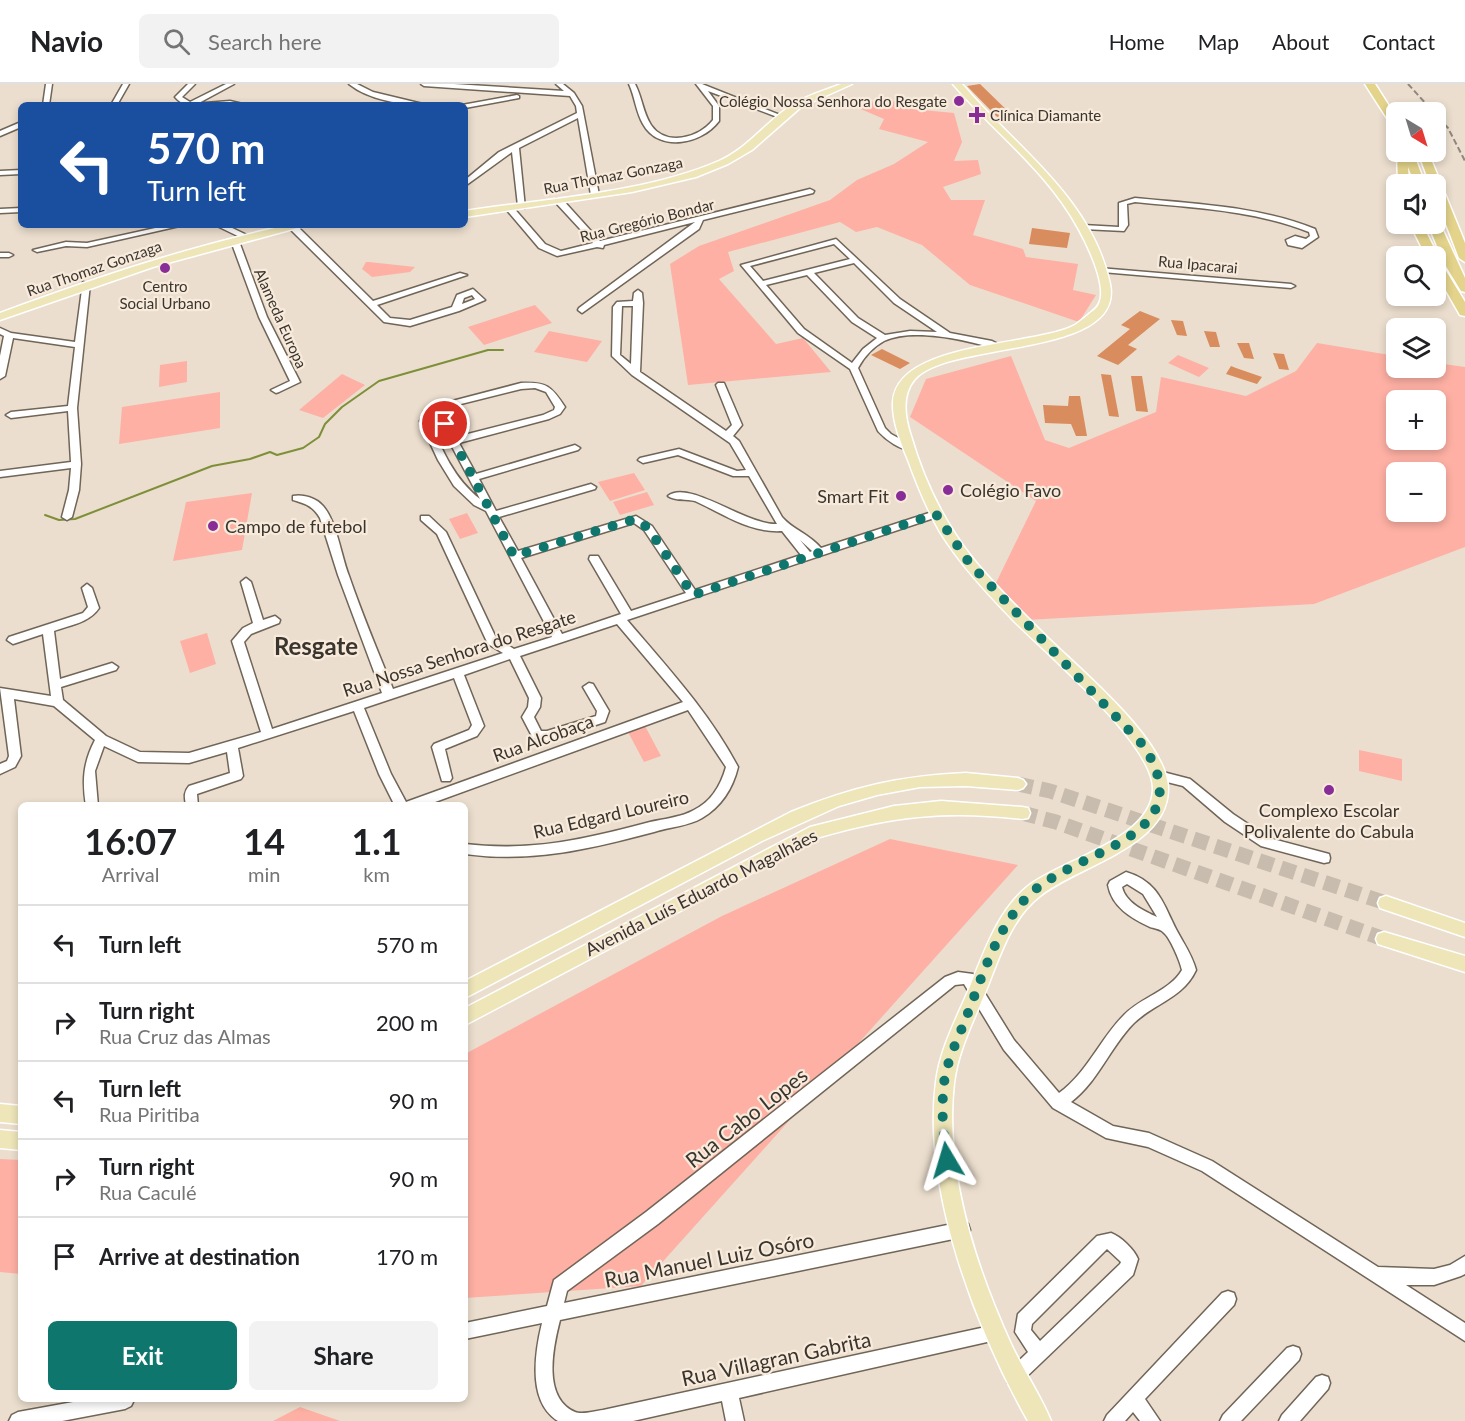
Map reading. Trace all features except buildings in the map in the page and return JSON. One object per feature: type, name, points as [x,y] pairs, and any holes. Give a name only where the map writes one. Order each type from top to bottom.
[{"type":"highway","points":[[1370,84],[1386,109]]},
{"type":"highway","points":[[1427,162],[1465,258]]},
{"type":"highway","points":[[1438,234],[1450,263],[1465,288]]},
{"type":"highway","points":[[1446,281],[1465,312]]},
{"type":"main road","name":"Rua Thomaz Gonzaga","points":[[468,214],[595,195],[676,180],[709,169],[749,148],[782,117],[826,87],[847,84]]},
{"type":"main road","points":[[950,84],[968,97]]},
{"type":"main road","points":[[957,84],[1053,186],[1083,227],[1102,270],[1106,300],[1103,308],[1086,323],[1058,337],[991,341],[933,363],[906,379],[897,397],[897,409],[936,514],[970,564],[1127,726],[1154,762],[1161,792],[1158,805],[1139,830],[1125,840],[1052,878],[1029,895],[1018,907],[998,939],[976,991],[951,1056],[945,1081],[942,1113],[949,1172],[962,1230],[982,1294],[1014,1377],[1040,1421]]},
{"type":"main road","name":"Rua Thomaz Gonzaga","points":[[0,317],[87,284],[247,237],[289,228]]},
{"type":"main road","name":"Avenida Luís Eduardo Magalhães","points":[[468,988],[772,828],[835,798],[919,780],[954,778],[1018,784]]},
{"type":"main road","name":"Avenida Luís Eduardo Magalhães","points":[[468,1015],[816,832],[873,815],[913,808],[973,807],[1022,813]]},
{"type":"main road","points":[[1386,903],[1465,930]]},
{"type":"main road","points":[[1384,939],[1465,964]]},
{"type":"main road","points":[[0,1113],[18,1115]]},
{"type":"main road","points":[[0,1139],[18,1141]]},
{"type":"street","points":[[47,102],[50,84]]},
{"type":"street","points":[[116,102],[126,84]]},
{"type":"street","points":[[189,102],[178,97],[192,84]]},
{"type":"street","points":[[197,102],[231,84]]},
{"type":"street","points":[[352,84],[371,94],[410,102]]},
{"type":"street","points":[[424,84],[572,94]]},
{"type":"street","points":[[559,84],[572,94],[580,114],[595,195]]},
{"type":"street","points":[[632,84],[650,129],[673,139],[698,137],[710,130],[717,120],[716,106],[700,85]]},
{"type":"street","points":[[700,85],[782,117]]},
{"type":"street","points":[[468,105],[534,93]]},
{"type":"street","points":[[468,181],[493,160],[580,114]]},
{"type":"street","points":[[0,134],[18,125]]},
{"type":"street","points":[[515,147],[522,206]]},
{"type":"street","points":[[0,173],[18,172]]},
{"type":"street","name":"Rua Gregório Bondar","points":[[509,208],[542,246],[554,254],[565,254],[810,191]]},
{"type":"street","points":[[1083,227],[1121,229],[1124,225],[1123,203],[1136,200],[1219,207],[1295,224],[1314,234],[1311,240],[1306,242]]},
{"type":"street","points":[[559,201],[600,246]]},
{"type":"street","points":[[0,211],[18,210]]},
{"type":"street","points":[[582,310],[696,227],[700,220]]},
{"type":"street","points":[[37,250],[66,244],[87,245],[166,228]]},
{"type":"street","points":[[226,228],[247,237]]},
{"type":"street","points":[[300,228],[370,305],[387,320],[404,323],[456,309]]},
{"type":"street","points":[[910,448],[888,436],[881,429],[854,368],[807,336],[744,267],[757,261],[836,241],[897,301],[949,336]]},
{"type":"street","name":"Alameda Europa","points":[[236,244],[263,317],[295,382],[276,390]]},
{"type":"street","points":[[760,284],[855,260]]},
{"type":"street","name":"Rua Ipacarai","points":[[1102,270],[1291,286]]},
{"type":"street","points":[[809,272],[855,320],[883,338]]},
{"type":"street","points":[[370,305],[463,275]]},
{"type":"street","points":[[67,517],[76,464],[72,408],[87,284]]},
{"type":"street","points":[[633,370],[637,351],[638,298],[618,305],[615,351],[618,359],[633,370],[727,435],[734,441],[785,528],[814,555]]},
{"type":"street","points":[[0,376],[4,333],[80,345]]},
{"type":"street","points":[[854,368],[865,352],[883,338],[914,335],[991,341]]},
{"type":"street","points":[[615,351],[637,351]]},
{"type":"street","points":[[454,441],[546,417],[557,412],[560,407],[549,390],[531,385],[436,408],[427,413],[425,421],[457,486],[470,500],[491,512],[591,487]]},
{"type":"street","points":[[721,385],[737,425],[735,430],[727,435]]},
{"type":"street","points":[[11,415],[72,408]]},
{"type":"street","points":[[436,408],[475,477],[491,512],[559,639]]},
{"type":"street","points":[[475,477],[575,448]]},
{"type":"street","points":[[644,460],[679,452],[736,474],[752,472]]},
{"type":"street","points":[[0,474],[76,464]]},
{"type":"street","points":[[673,496],[690,496],[764,530],[785,528]]},
{"type":"street","points":[[297,498],[310,501],[319,508],[325,519],[343,575],[389,695]]},
{"type":"street","name":"Rua Nossa Senhora do Resgate","points":[[4,693],[57,702],[102,739],[138,757],[189,758],[232,747],[936,514]]},
{"type":"street","points":[[425,518],[441,532],[492,641],[513,654],[535,698],[534,707],[528,717],[537,735],[552,735],[603,717],[603,711],[588,687]]},
{"type":"street","points":[[514,556],[631,520],[639,520],[648,528],[693,595]]},
{"type":"street","name":"Rua Edgard Loureiro","points":[[468,849],[497,853],[529,852],[571,845],[697,815],[714,804],[728,784],[732,767],[691,704],[623,617],[594,559]]},
{"type":"street","points":[[246,582],[259,625]]},
{"type":"street","points":[[13,640],[48,630],[93,612],[94,608],[87,588]]},
{"type":"street","points":[[268,735],[238,641],[247,631],[275,620]]},
{"type":"street","points":[[48,630],[57,702]]},
{"type":"street","points":[[56,685],[112,667]]},
{"type":"street","points":[[446,778],[438,747],[473,733],[478,726],[457,672]]},
{"type":"street","points":[[0,769],[11,764],[15,756],[4,693]]},
{"type":"street","name":"Rua Alcobaça","points":[[419,802],[691,704]]},
{"type":"street","points":[[357,705],[385,774],[400,802]]},
{"type":"street","points":[[91,802],[87,772],[91,758],[102,739]]},
{"type":"street","points":[[191,802],[190,793],[193,790],[237,776],[232,747]]},
{"type":"street","points":[[1159,776],[1186,782],[1229,818],[1265,842],[1324,858]]},
{"type":"street","points":[[1058,1103],[1074,1093],[1130,1018],[1187,976],[1189,970],[1187,960],[1169,928]]},
{"type":"street","name":"Rua Cabo Lopes","points":[[552,1313],[560,1286],[652,1218],[950,981],[968,978],[976,991]]},
{"type":"street","points":[[976,991],[1009,1045],[1058,1103],[1111,1133],[1149,1140],[1207,1166],[1311,1238],[1317,1239],[1465,1332]]},
{"type":"street","name":"Rua Manuel Luiz Osóro","points":[[468,1330],[962,1230]]},
{"type":"street","points":[[1014,1377],[1040,1354],[1128,1267],[1130,1259],[1111,1241],[1103,1242],[1024,1320],[1023,1332],[1040,1354]]},
{"type":"street","points":[[1373,1275],[1444,1276],[1455,1274],[1465,1264]]},
{"type":"street","points":[[1113,1421],[1228,1299]]},
{"type":"street","points":[[552,1313],[544,1371],[548,1397],[559,1412],[574,1421]]},
{"type":"street","name":"Rua Villagran Gabrita","points":[[580,1421],[603,1419],[981,1336]]},
{"type":"street","points":[[1229,1421],[1293,1354]]},
{"type":"street","points":[[1288,1421],[1322,1383]]},
{"type":"street","points":[[729,1392],[735,1421]]},
{"type":"street","points":[[1134,1399],[1151,1421]]},
{"type":"street","points":[[18,1421],[115,1402]]},
{"type":"shaded area","points":[[885,98],[912,109],[954,113],[962,142],[954,161],[978,160],[981,174],[943,187],[951,200],[985,200],[973,235],[1023,249],[1026,257],[1078,264],[1073,290],[1096,295],[1079,322],[970,285],[922,245],[877,227],[856,232],[840,222],[728,252],[734,271],[719,279],[776,344],[803,338],[831,372],[688,385],[670,264],[699,246],[830,200],[857,180],[894,164],[928,142],[879,129],[884,119],[856,107]]},
{"type":"shaded area","points":[[366,262],[415,267],[410,272],[372,277],[362,269]]},
{"type":"shaded area","points":[[535,305],[552,323],[484,345],[468,327]]},
{"type":"shaded area","points":[[549,331],[602,341],[587,362],[534,352]]},
{"type":"shaded area","points":[[1317,343],[1386,354],[1386,378],[1446,378],[1446,364],[1465,367],[1465,547],[1314,604],[1026,620],[994,587],[1036,501],[910,417],[926,379],[1011,356],[1045,440],[1069,448],[1156,412],[1161,377],[1246,396],[1296,371]]},
{"type":"shaded area","points":[[1178,355],[1209,368],[1199,377],[1168,363]]},
{"type":"shaded area","points":[[187,361],[187,382],[159,387],[160,365]]},
{"type":"shaded area","points":[[342,374],[365,385],[323,418],[299,410]]},
{"type":"shaded area","points":[[220,392],[220,428],[119,444],[122,407]]},
{"type":"shaded area","points":[[634,473],[645,490],[610,501],[598,482]]},
{"type":"shaded area","points":[[647,492],[654,505],[620,515],[613,502]]},
{"type":"shaded area","name":"Campo de futebol","points":[[252,493],[242,550],[173,561],[186,502]]},
{"type":"shaded area","points":[[467,513],[478,533],[460,539],[449,519]]},
{"type":"shaded area","points":[[207,633],[216,664],[190,673],[180,641]]},
{"type":"shaded area","points":[[645,726],[661,756],[644,762],[628,732]]},
{"type":"shaded area","points":[[1359,750],[1402,759],[1402,781],[1359,771]]},
{"type":"shaded area","points":[[890,839],[1018,865],[641,1286],[468,1298],[468,1052],[722,916]]},
{"type":"shaded area","points":[[0,1159],[18,1160],[18,1274],[0,1272]]},
{"type":"shaded area","points":[[300,1407],[340,1421],[273,1421]]},
{"type":"waterway","points":[[45,515],[59,520],[75,519],[212,466],[250,459],[270,452],[277,455],[303,448],[319,437],[325,424],[342,407],[379,381],[488,350],[503,350]]},
{"type":"tunnel","points":[[1018,784],[1050,791],[1386,903]]},
{"type":"tunnel","points":[[1022,813],[1056,822],[1384,939]]},
{"type":"railway","points":[[1408,84],[1448,128],[1465,161]]},
{"type":"place","name":"Colégio Nossa Senhora do Resgate","points":[[959,101]]},
{"type":"place","name":"Clínica Diamante","points":[[977,115]]},
{"type":"place","name":"Centro Social Urbano","points":[[165,268]]},
{"type":"place","name":"Colégio Favo","points":[[948,490]]},
{"type":"place","name":"Smart Fit","points":[[901,496]]},
{"type":"place","name":"Campo de futebol","points":[[213,526]]},
{"type":"place","name":"Complexo Escolar Polivalente do Cabula","points":[[1329,790]]},
{"type":"district","name":"Resgate","points":[[316,645]]},
{"type":"route","points":[[445,424],[475,477],[514,556],[636,519],[648,528],[693,595],[936,514],[970,564],[1143,745],[1154,762],[1161,792],[1158,805],[1151,817],[1125,840],[1039,887],[1018,907],[998,939],[951,1056],[945,1081],[942,1113],[947,1160]]}]
